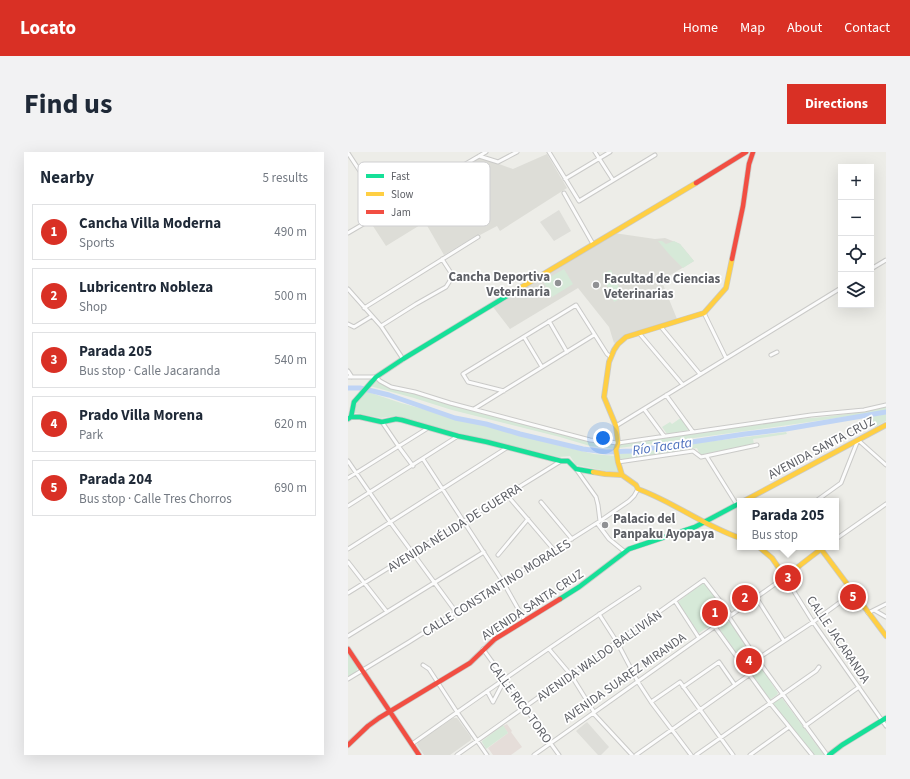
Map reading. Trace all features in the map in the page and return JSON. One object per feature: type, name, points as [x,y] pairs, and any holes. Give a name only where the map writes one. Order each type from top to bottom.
[{"type":"main road","points":[[737,537],[638,488],[622,475],[576,469],[568,461],[561,461],[458,436],[396,419],[382,422],[360,417],[350,418],[354,402],[376,377],[403,359],[746,152]]},
{"type":"main road","points":[[622,475],[618,462],[616,426],[604,397],[611,357],[618,344],[626,337],[704,313],[726,288],[743,206],[749,164],[753,152]]},
{"type":"main road","name":"AVENIDA SANTA CRUZ","points":[[750,498],[886,425]]},
{"type":"main road","name":"AVENIDA SANTA CRUZ","points":[[348,745],[379,718],[470,663],[495,638],[579,587],[629,549],[685,530],[737,505]]},
{"type":"main road","name":"CALLE JACARANDA","points":[[763,550],[772,558],[785,577]]},
{"type":"main road","name":"AVENIDA SUAREZ MIRANDA","points":[[785,577],[820,550]]},
{"type":"main road","points":[[824,550],[868,613],[886,636]]},
{"type":"main road","points":[[348,649],[419,755]]},
{"type":"main road","points":[[828,755],[884,719]]},
{"type":"street","points":[[469,162],[486,152]]},
{"type":"street","points":[[479,156],[498,162],[517,152]]},
{"type":"street","points":[[556,152],[549,153],[579,201],[655,155]]},
{"type":"street","points":[[595,152],[613,180]]},
{"type":"street","points":[[565,179],[610,152]]},
{"type":"street","points":[[348,154],[358,169]]},
{"type":"street","points":[[564,192],[593,244]]},
{"type":"street","points":[[348,233],[360,226]]},
{"type":"street","points":[[364,308],[478,237]]},
{"type":"street","points":[[380,326],[446,287],[453,276],[442,259]]},
{"type":"street","points":[[874,267],[886,260]]},
{"type":"street","points":[[348,289],[380,326],[403,359]]},
{"type":"street","points":[[616,426],[838,290]]},
{"type":"street","points":[[504,391],[468,382],[463,374],[576,305],[607,354],[611,357]]},
{"type":"street","points":[[704,313],[726,358]]},
{"type":"street","points":[[348,324],[354,327],[372,316]]},
{"type":"street","points":[[549,321],[567,352]]},
{"type":"street","points":[[660,326],[700,374]]},
{"type":"street","points":[[639,333],[683,385]]},
{"type":"street","points":[[474,410],[594,334]]},
{"type":"street","points":[[524,337],[542,367]]},
{"type":"street","points":[[771,355],[777,352]]},
{"type":"street","points":[[348,370],[350,377],[376,377],[380,381],[391,386],[474,410],[590,440],[618,443],[812,415],[864,410],[886,405]]},
{"type":"street","points":[[666,395],[693,432]]},
{"type":"street","points":[[644,409],[664,436]]},
{"type":"street","points":[[382,422],[413,466]]},
{"type":"street","points":[[348,478],[428,428]]},
{"type":"street","points":[[348,506],[458,436]]},
{"type":"street","points":[[820,498],[841,483],[858,440],[886,465]]},
{"type":"street","points":[[618,462],[693,451],[701,458],[757,445]]},
{"type":"street","points":[[348,549],[508,447]]},
{"type":"street","points":[[707,457],[737,501]]},
{"type":"street","points":[[423,459],[503,582],[525,621]]},
{"type":"street","points":[[348,461],[412,553],[456,612]]},
{"type":"street","name":"AVENIDA NÉLIDA DE GUERRA","points":[[348,593],[561,461]]},
{"type":"street","points":[[576,469],[596,497],[599,522],[609,539],[625,552]]},
{"type":"street","name":"CALLE CONSTANTINO MORALES","points":[[348,679],[599,522],[629,501],[634,496],[638,488]]},
{"type":"street","points":[[507,495],[554,550]]},
{"type":"street","points":[[541,502],[572,539]]},
{"type":"street","points":[[839,537],[886,504]]},
{"type":"street","points":[[498,555],[528,519]]},
{"type":"street","points":[[348,636],[484,552]]},
{"type":"street","points":[[348,562],[387,612]]},
{"type":"street","name":"AVENIDA SUAREZ MIRANDA","points":[[534,755],[785,577]]},
{"type":"street","name":"CALLE JACARANDA","points":[[785,577],[813,622],[859,687],[884,719],[886,726]]},
{"type":"street","name":"AVENIDA WALDO BALLIVIÁN","points":[[458,755],[704,580],[730,616]]},
{"type":"street","points":[[412,744],[599,614],[639,588]]},
{"type":"street","points":[[757,659],[813,622],[854,592]]},
{"type":"street","points":[[756,597],[784,641]]},
{"type":"street","points":[[674,601],[699,638]]},
{"type":"street","points":[[868,613],[886,604]]},
{"type":"street","points":[[874,610],[886,617]]},
{"type":"street","points":[[599,614],[617,642],[638,682],[651,702],[691,755]]},
{"type":"street","points":[[730,616],[782,695],[828,755]]},
{"type":"street","points":[[715,627],[770,703],[812,755]]},
{"type":"street","name":"CALLE RICO TORO","points":[[483,649],[559,755]]},
{"type":"street","points":[[549,649],[571,675],[593,713],[632,755]]},
{"type":"street","points":[[683,687],[719,662],[735,685]]},
{"type":"street","points":[[423,665],[428,669],[438,683],[487,755]]},
{"type":"street","points":[[696,755],[816,671],[818,667]]},
{"type":"street","points":[[636,755],[749,675]]},
{"type":"street","points":[[487,692],[494,702],[505,680]]},
{"type":"street","points":[[651,702],[680,682],[733,755]]},
{"type":"street","points":[[805,726],[859,687]]},
{"type":"street","points":[[750,755],[789,727]]},
{"type":"shaded area","points":[[547,154],[567,188],[500,231],[497,226],[480,235],[479,234],[444,255],[427,226],[490,226],[490,162],[472,162],[480,157],[513,169]]},
{"type":"shaded area","points":[[559,210],[571,231],[554,241],[540,222]]},
{"type":"shaded area","points":[[373,226],[418,226],[386,246]]},
{"type":"shaded area","name":"Facultad de Ciencias Veterinarias","points":[[614,233],[655,239],[665,238],[680,244],[694,261],[662,280],[677,319],[625,335],[614,343],[609,327],[578,288],[510,329],[493,307]]},
{"type":"shaded area","points":[[453,718],[457,718],[471,737],[471,740],[450,755],[424,755],[417,745],[418,742]]},
{"type":"shaded area","points":[[587,722],[609,747],[601,755],[598,755],[576,731]]},
{"type":"shaded area","points":[[507,724],[522,747],[511,755],[493,755],[488,748],[508,733],[503,726]]},
{"type":"green space","points":[[658,241],[662,241],[666,244],[674,241],[680,244],[694,261],[683,268]]},
{"type":"green space","name":"Cancha Deportiva Veterinaria","points":[[564,269],[573,284],[552,297],[543,281]]},
{"type":"green space","points":[[611,270],[622,294],[616,297],[618,300],[614,302],[602,274]]},
{"type":"green space","points":[[375,380],[390,387],[415,393],[448,404],[589,441],[616,444],[615,449],[590,446],[452,410],[370,386]]},
{"type":"green space","points":[[365,391],[401,403],[545,442],[594,454],[615,456],[619,472],[576,465],[570,456],[559,457],[396,416],[381,418],[355,413],[357,404]]},
{"type":"green space","points":[[886,407],[886,411],[619,448],[620,444],[787,420],[864,412]]},
{"type":"green space","points":[[886,414],[886,421],[875,427],[870,417]]},
{"type":"green space","points":[[682,417],[690,430],[667,434],[662,427],[670,422],[672,424]]},
{"type":"green space","points":[[786,432],[787,434],[753,439],[754,444],[700,455],[697,448],[621,460],[619,454],[648,451],[697,443]]},
{"type":"green space","points":[[701,584],[705,584],[726,612],[726,615],[699,633],[678,602]]},
{"type":"green space","points":[[727,622],[731,622],[778,693],[771,699],[769,699],[720,630],[721,626]]},
{"type":"green space","points":[[348,653],[357,669],[356,672],[348,677]]},
{"type":"green space","points":[[781,698],[824,755],[814,755],[773,705],[773,703]]},
{"type":"green space","points":[[503,725],[508,733],[486,749],[482,741]]},
{"type":"waterway","name":"Río Tacata","points":[[348,388],[360,388],[389,395],[455,418],[486,424],[583,449],[606,452],[632,451],[786,429],[886,412]]},
{"type":"traffic: fast","points":[[348,419],[351,417],[354,402],[376,377],[515,291]]},
{"type":"traffic: fast","points":[[351,417],[360,417],[382,422],[396,419],[402,420],[458,436],[561,461],[568,461],[576,469],[593,472]]},
{"type":"traffic: fast","points":[[560,599],[579,587],[629,549],[695,527],[737,505]]},
{"type":"traffic: fast","points":[[829,755],[842,745],[886,718]]},
{"type":"traffic: slow","points":[[515,291],[696,183]]},
{"type":"traffic: slow","points":[[622,475],[616,450],[618,443],[616,426],[604,397],[609,362],[614,350],[626,337],[704,313],[726,288],[732,259]]},
{"type":"traffic: slow","points":[[750,498],[886,425]]},
{"type":"traffic: slow","points":[[593,472],[622,475],[636,485],[638,489],[664,500],[714,527],[737,537]]},
{"type":"traffic: slow","points":[[763,550],[772,558],[785,577],[820,550]]},
{"type":"traffic: slow","points":[[822,550],[886,636]]},
{"type":"traffic: jam","points":[[696,183],[746,152]]},
{"type":"traffic: jam","points":[[732,259],[743,206],[749,164],[753,152]]},
{"type":"traffic: jam","points":[[348,745],[379,718],[470,663],[495,639],[560,599]]},
{"type":"traffic: jam","points":[[348,649],[419,755]]},
{"type":"place","name":"Cancha Deportiva Veterinaria","points":[[558,283]]},
{"type":"place","name":"Facultad de Ciencias Veterinarias","points":[[596,285]]},
{"type":"place","name":"Palacio del Panpaku Ayopaya","points":[[605,525]]},
{"type":"place","name":"Parada 205","points":[[788,578]]},
{"type":"place","name":"Parada 204","points":[[853,597]]},
{"type":"place","name":"Lubricentro Nobleza","points":[[745,598]]},
{"type":"place","name":"Cancha Villa Moderna","points":[[715,613]]},
{"type":"place","name":"Prado Villa Morena","points":[[749,661]]}]
